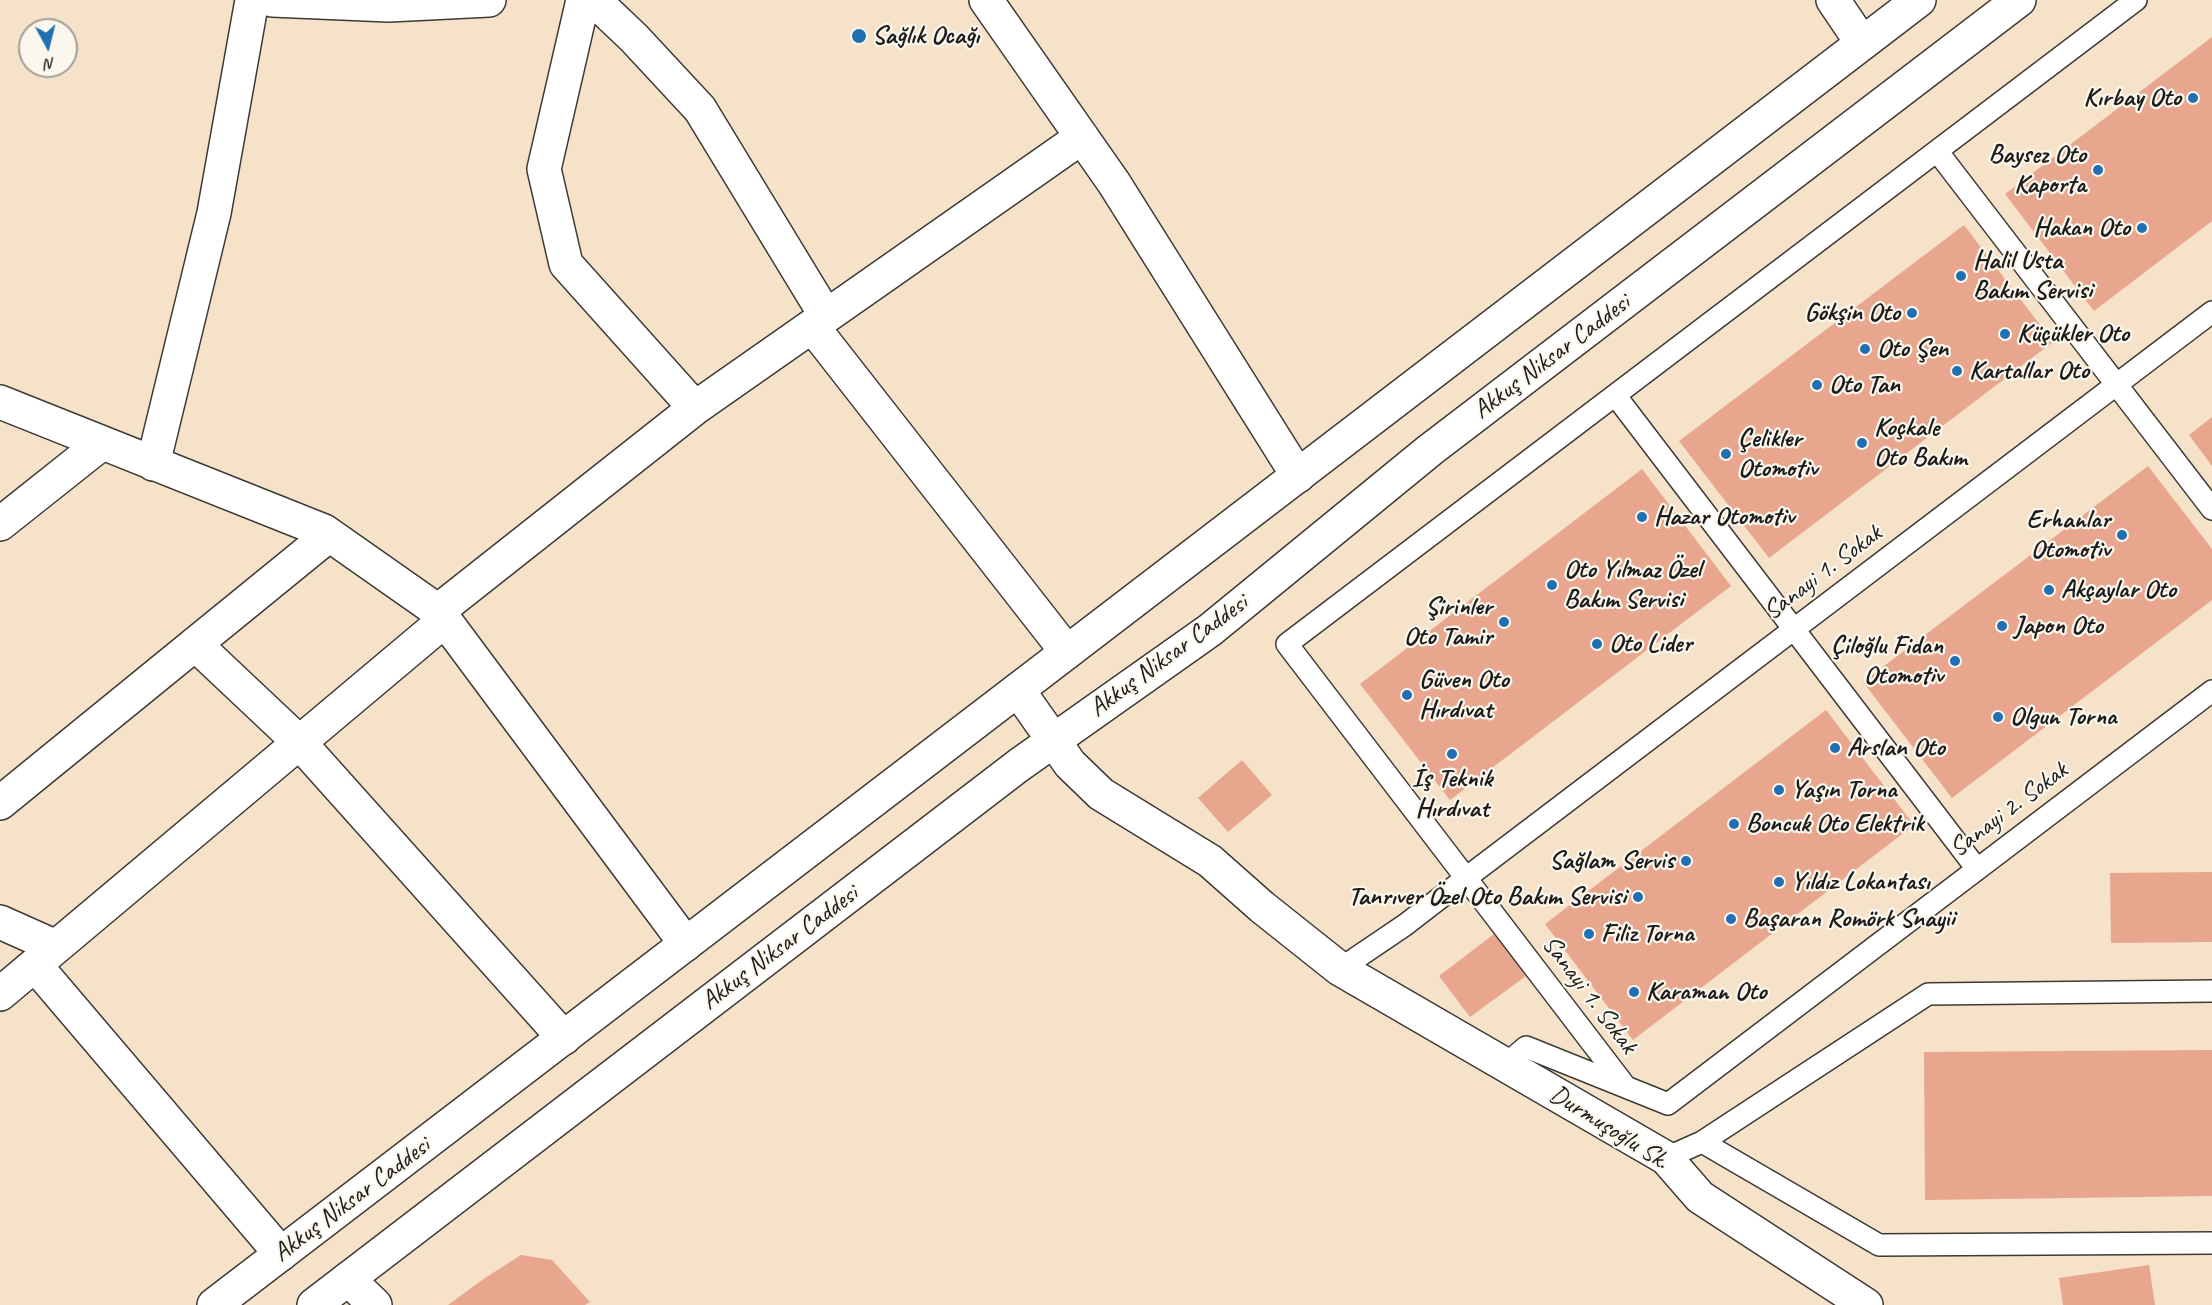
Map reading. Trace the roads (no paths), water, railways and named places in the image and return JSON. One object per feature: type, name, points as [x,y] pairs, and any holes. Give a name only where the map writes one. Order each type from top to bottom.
[{"type":"street","points":[[153,464],[214,213],[252,0]]},
{"type":"street","points":[[272,0],[389,5],[489,0]]},
{"type":"street","points":[[583,0],[544,170],[566,264],[695,408]]},
{"type":"street","points":[[594,0],[634,38],[700,109],[819,321],[1067,652]]},
{"type":"street","points":[[986,0],[1114,183],[1298,476]]},
{"type":"street","points":[[1833,0],[1862,43]]},
{"type":"street","name":"Akkuş Niksar Caddesi","points":[[214,1305],[1919,0]]},
{"type":"street","name":"Akkuş Niksar Caddesi","points":[[314,1305],[954,814],[1210,630],[1430,450],[2019,0]]},
{"type":"street","points":[[0,994],[300,742],[441,615],[695,408],[1082,137]]},
{"type":"street","points":[[0,402],[329,535],[441,615],[686,944]]},
{"type":"street","points":[[0,524],[102,443]]},
{"type":"street","points":[[0,803],[329,535]]},
{"type":"street","points":[[195,644],[300,742],[564,1038]]},
{"type":"street","name":"Durmuşoğlu Sk.","points":[[1018,690],[1070,764],[1101,794],[1210,861],[1262,907],[1340,969],[1666,1158],[1700,1197],[1866,1305]]},
{"type":"street","points":[[0,922],[46,956],[281,1254]]},
{"type":"street","points":[[348,1279],[375,1305]]},
{"type":"lane","points":[[1977,869],[1615,395],[2136,0]]},
{"type":"lane","points":[[1938,151],[2212,509]]},
{"type":"lane","name":"Sanayi 1. Sokak","points":[[1340,969],[1467,878],[2212,312]]},
{"type":"lane","name":"Sanayi 1. Sokak","points":[[1615,395],[1287,644],[1626,1086]]},
{"type":"lane","name":"Sanayi 2. Sokak","points":[[1505,1065],[1526,1047],[1668,1104],[2212,690]]},
{"type":"lane","points":[[1666,1158],[1702,1142],[1928,994],[2212,991]]},
{"type":"lane","points":[[1702,1142],[1879,1245],[2212,1243]]},
{"type":"place","name":"Sağlık Ocağı","points":[[859,36]]},
{"type":"place","name":"Kırbay Oto","points":[[2193,98]]},
{"type":"place","name":"Baysez Oto Kaporta","points":[[2098,170]]},
{"type":"place","name":"Hakan Oto","points":[[2142,228]]},
{"type":"place","name":"Halil Usta Bakım Servisi","points":[[1961,276]]},
{"type":"place","name":"Gökşin Oto","points":[[1912,313]]},
{"type":"place","name":"Küçükler Oto","points":[[2005,334]]},
{"type":"place","name":"Oto Şen","points":[[1865,349]]},
{"type":"place","name":"Kartallar Oto","points":[[1957,371]]},
{"type":"place","name":"Oto Tan","points":[[1817,385]]},
{"type":"place","name":"Koçkale Oto Bakım","points":[[1862,443]]},
{"type":"place","name":"Çelikler Otomotiv","points":[[1726,454]]},
{"type":"place","name":"Hazar Otomotiv","points":[[1642,517]]},
{"type":"place","name":"Erhanlar Otomotiv","points":[[2122,535]]},
{"type":"place","name":"Oto Yılmaz Özel Bakım Servisi","points":[[1552,585]]},
{"type":"place","name":"Akçaylar Oto","points":[[2049,590]]},
{"type":"place","name":"Şirinler Oto Tamir","points":[[1504,622]]},
{"type":"place","name":"Japon Oto","points":[[2002,626]]},
{"type":"place","name":"Oto Lider","points":[[1597,644]]},
{"type":"place","name":"Çiloğlu Fidan Otomotiv","points":[[1955,661]]},
{"type":"place","name":"Güven Oto Hırdıvat","points":[[1407,695]]},
{"type":"place","name":"Olgun Torna","points":[[1998,717]]},
{"type":"place","name":"Arslan Oto","points":[[1835,748]]},
{"type":"place","name":"İş Teknik Hırdıvat","points":[[1452,754]]},
{"type":"place","name":"Yaşın Torna","points":[[1779,790]]},
{"type":"place","name":"Boncuk Oto Elektrik","points":[[1734,824]]},
{"type":"place","name":"Sağlam Servis","points":[[1686,861]]},
{"type":"place","name":"Yıldız Lokantası","points":[[1779,882]]},
{"type":"place","name":"Tanrıver Özel Oto Bakım Servisi","points":[[1638,897]]},
{"type":"place","name":"Başaran Romörk Snayii","points":[[1731,919]]},
{"type":"place","name":"Filiz Torna","points":[[1589,934]]},
{"type":"place","name":"Karaman Oto","points":[[1634,992]]}]
